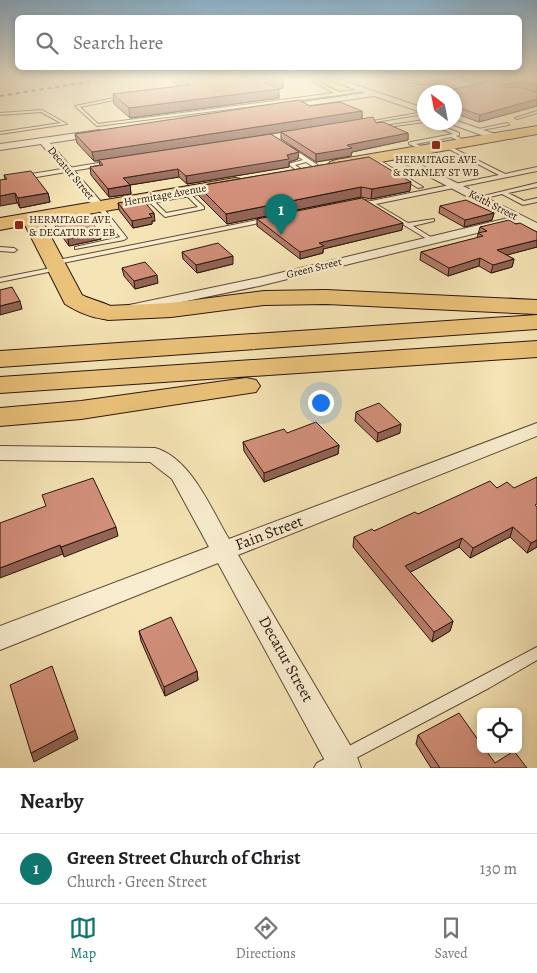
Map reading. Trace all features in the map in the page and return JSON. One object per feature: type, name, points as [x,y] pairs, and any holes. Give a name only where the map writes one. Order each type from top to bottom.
[{"type":"main road","points":[[281,175],[309,167],[426,150],[449,141],[472,136],[502,131],[535,132]]},
{"type":"main road","name":"Hermitage Avenue","points":[[0,224],[252,180]]},
{"type":"main road","points":[[31,218],[70,295],[76,301],[89,308],[108,313],[171,310],[264,298],[326,297],[537,307]]},
{"type":"main road","points":[[0,359],[537,322]]},
{"type":"main road","points":[[0,385],[537,349]]},
{"type":"main road","points":[[0,417],[81,410],[474,353]]},
{"type":"street","points":[[0,146],[235,114]]},
{"type":"street","points":[[462,128],[472,136]]},
{"type":"street","name":"Decatur Street","points":[[43,141],[99,206]]},
{"type":"street","name":"Keith Street","points":[[395,155],[537,228]]},
{"type":"street","name":"Green Street","points":[[108,313],[259,282],[518,219]]},
{"type":"street","name":"Fain Street","points":[[0,638],[537,429]]},
{"type":"street","points":[[0,453],[155,455],[180,474],[224,550]]},
{"type":"street","name":"Decatur Street","points":[[224,550],[336,764]]},
{"type":"lane","points":[[0,133],[65,124],[47,114]]},
{"type":"lane","points":[[85,114],[97,125],[184,114]]},
{"type":"lane","points":[[358,124],[414,114]]},
{"type":"lane","points":[[517,118],[531,114]]},
{"type":"lane","points":[[376,128],[417,123]]},
{"type":"lane","points":[[447,130],[457,134],[449,141],[505,176]]},
{"type":"lane","points":[[286,146],[309,167]]},
{"type":"lane","points":[[374,159],[420,187]]},
{"type":"lane","points":[[19,178],[116,162]]},
{"type":"lane","points":[[371,203],[536,170]]},
{"type":"lane","points":[[478,198],[537,185]]},
{"type":"lane","points":[[148,198],[165,215],[202,208],[185,191]]},
{"type":"lane","points":[[503,193],[523,203],[537,200]]},
{"type":"lane","points":[[351,202],[371,203],[432,240]]},
{"type":"lane","points":[[76,248],[124,238],[99,206]]},
{"type":"lane","points":[[0,280],[55,266],[274,218]]},
{"type":"lane","points":[[408,225],[432,220]]},
{"type":"lane","points":[[0,250],[14,250]]},
{"type":"lane","points":[[336,764],[537,653]]},
{"type":"building","points":[[208,114],[343,114],[92,152],[75,134]]},
{"type":"building","points":[[373,117],[376,123],[383,122],[408,133],[347,145],[352,148],[316,154],[281,132]]},
{"type":"building","points":[[271,134],[299,152],[287,155],[289,159],[186,176],[178,169],[123,178],[130,185],[108,189],[90,167],[103,165],[99,160]]},
{"type":"building","points":[[369,157],[411,182],[372,189],[361,187],[226,214],[198,186]]},
{"type":"building","points":[[31,171],[48,193],[18,198],[15,193],[0,196],[0,180],[7,179],[4,175]]},
{"type":"building","points":[[362,198],[403,223],[319,243],[324,246],[300,252],[257,219]]},
{"type":"building","points":[[142,199],[154,213],[149,214],[152,217],[132,221],[118,203]]},
{"type":"building","points":[[466,200],[494,213],[465,220],[440,206]]},
{"type":"building","points":[[85,215],[100,232],[68,239],[54,221]]},
{"type":"building","points":[[509,220],[516,224],[520,223],[537,232],[537,240],[497,250],[514,259],[493,265],[480,258],[449,268],[421,252],[483,236],[478,233],[487,231],[480,227]]},
{"type":"building","points":[[218,243],[233,256],[196,265],[182,252]]},
{"type":"building","points":[[145,262],[157,275],[134,281],[122,268]]},
{"type":"building","points":[[12,287],[20,301],[0,306],[0,290]]},
{"type":"building","points":[[379,403],[401,424],[378,433],[356,412]]},
{"type":"building","points":[[316,422],[339,445],[264,473],[243,442],[284,429],[287,433]]},
{"type":"building","points":[[537,477],[537,504],[535,505],[537,507],[537,540],[531,543],[513,527],[473,548],[462,538],[405,566],[453,621],[434,632],[354,537],[372,529],[374,531],[415,512],[418,514],[490,481],[497,488],[507,482],[514,488]]},
{"type":"building","points":[[93,478],[116,527],[61,547],[60,545],[0,568],[0,523],[46,506],[42,495]]},
{"type":"building","points":[[171,617],[197,671],[164,687],[139,631]]},
{"type":"building","points":[[52,666],[75,730],[31,753],[10,685]]},
{"type":"building","points":[[459,713],[477,738],[477,753],[488,753],[495,763],[511,753],[516,753],[527,768],[440,768],[418,735]]},
{"type":"place","name":"HERMITAGE AVE & STANLEY ST WB","points":[[436,145]]},
{"type":"place","name":"HERMITAGE AVE & DECATUR ST EB","points":[[19,225]]},
{"type":"place","name":"Green Street Church of Christ","points":[[281,235]]}]
